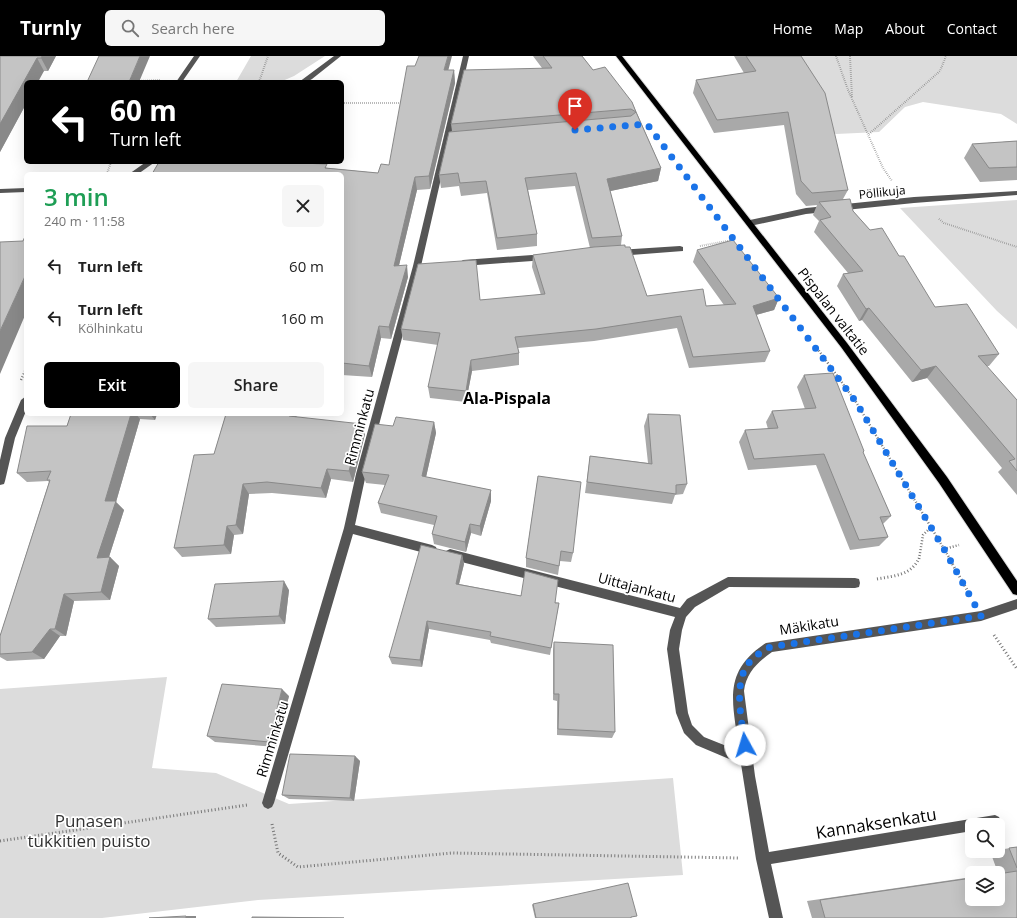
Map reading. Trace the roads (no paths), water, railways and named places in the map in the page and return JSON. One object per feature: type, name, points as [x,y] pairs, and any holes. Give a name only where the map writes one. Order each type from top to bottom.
[{"type":"main road","name":"Pispalan valtatie","points":[[619,56],[750,223],[904,426],[943,480],[1017,590]]},
{"type":"street","points":[[180,80],[197,56]]},
{"type":"street","points":[[306,80],[338,56]]},
{"type":"street","name":"Rimminkatu","points":[[268,803],[349,528],[361,474],[421,266],[451,140],[466,56]]},
{"type":"street","points":[[136,172],[148,164]]},
{"type":"street","points":[[0,191],[24,190]]},
{"type":"street","name":"Pöllikuja","points":[[750,223],[806,211],[914,200],[1017,193]]},
{"type":"street","points":[[606,253],[680,249]]},
{"type":"street","points":[[456,263],[551,257]]},
{"type":"street","points":[[0,481],[10,438],[24,405]]},
{"type":"street","name":"Uittajankatu","points":[[349,528],[682,614],[691,603],[728,582],[855,583]]},
{"type":"street","name":"Mäkikatu","points":[[776,918],[763,859],[746,760],[739,687],[746,667],[755,657],[770,647],[981,616],[1017,604]]},
{"type":"street","points":[[682,614],[676,630],[673,649],[682,712],[688,729],[700,741],[746,760]]},
{"type":"street","name":"Kannaksenkatu","points":[[763,859],[965,826]]},
{"type":"district","name":"Ala-Pispala","points":[[507,398]]},
{"type":"park label","name":"Punasen tukkitien puisto","points":[[89,830]]}]
